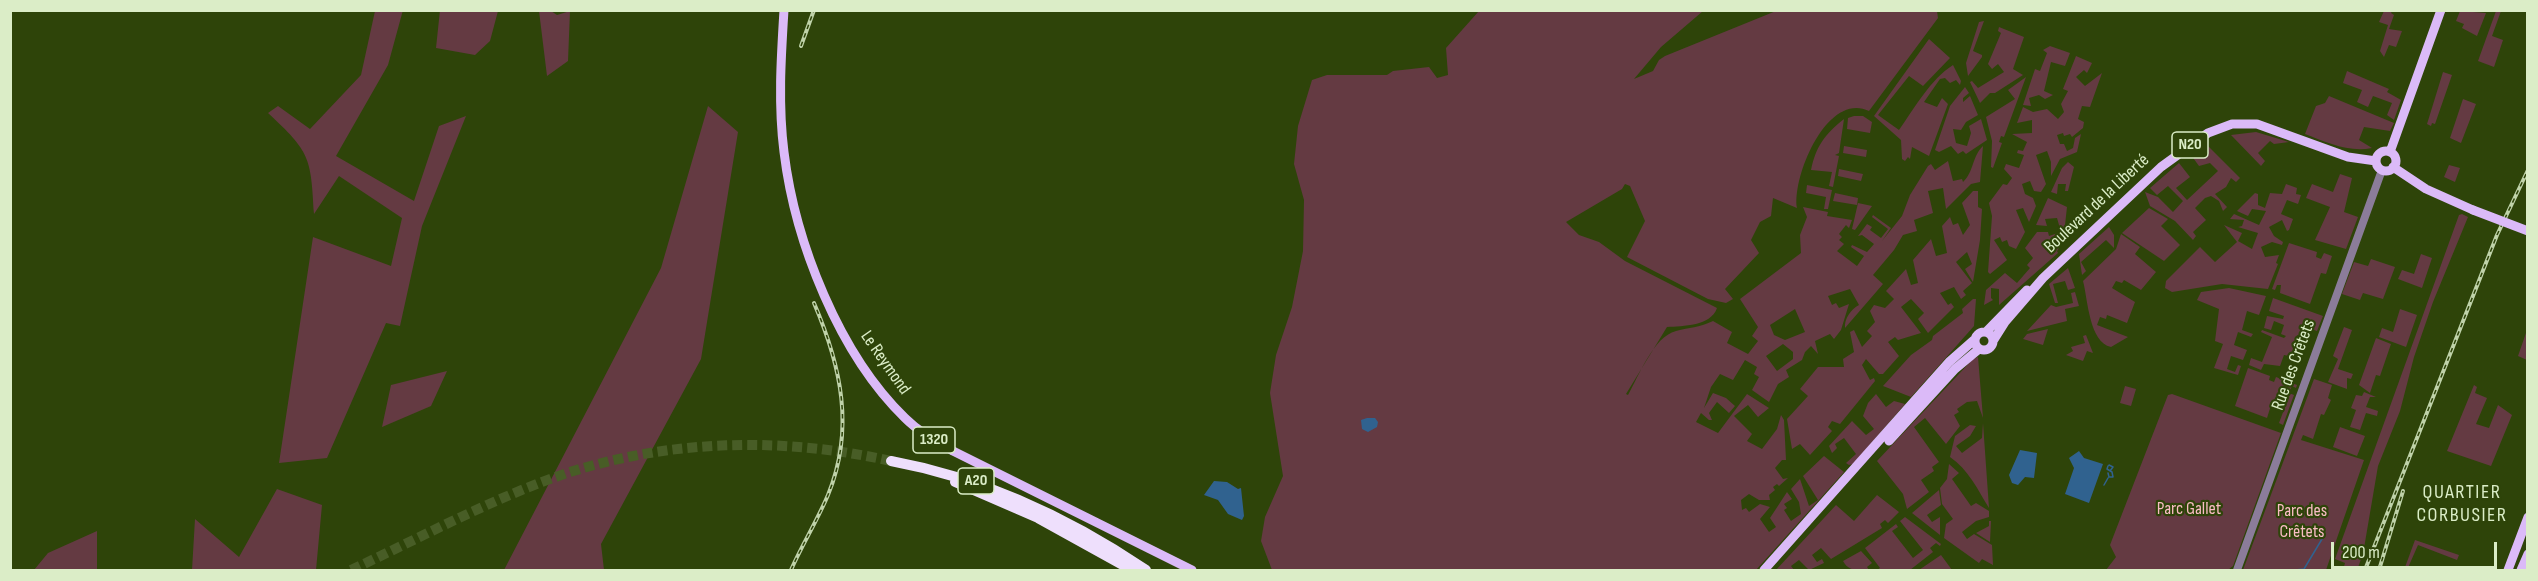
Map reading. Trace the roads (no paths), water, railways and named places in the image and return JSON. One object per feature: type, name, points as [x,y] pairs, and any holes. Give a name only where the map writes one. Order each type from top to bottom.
[{"type":"highway","name":"A20","points":[[1132,570],[999,500],[891,460],[949,473],[999,490],[1102,543],[1146,570]]},
{"type":"main road","name":"Le Reymond","points":[[784,10],[780,116],[784,153],[797,217],[811,260],[836,320],[881,391],[905,418],[924,434],[953,452],[1192,570]]},
{"type":"main road","points":[[2390,152],[2441,10]]},
{"type":"main road","name":"Boulevard de la Liberté","points":[[1993,340],[2005,322],[2043,278],[2161,166],[2208,133],[2243,123],[2260,124],[2348,157],[2376,160]]},
{"type":"main road","points":[[2390,152],[2380,153],[2376,160],[2382,170],[2393,167],[2426,189],[2528,231]]},
{"type":"main road","points":[[2390,152],[2396,159],[2393,167]]},
{"type":"main road","name":"Boulevard de la Liberté","points":[[1986,332],[2022,293],[2043,278]]},
{"type":"main road","points":[[1986,332],[1993,340]]},
{"type":"main road","name":"N20","points":[[1769,570],[1855,474],[1949,362],[1979,333],[1986,332]]},
{"type":"main road","points":[[1974,340],[1978,349]]},
{"type":"main road","name":"N20","points":[[1764,570],[1955,369],[1978,349],[1988,350],[1993,340]]},
{"type":"main road","points":[[2508,570],[2528,517]]},
{"type":"main road","points":[[2521,570],[2528,554]]},
{"type":"street","name":"Rue des Crêtets","points":[[2236,570],[2382,170]]},
{"type":"water","points":[[1375,418],[1378,422],[1377,427],[1368,432],[1362,429],[1361,420]]},
{"type":"water","points":[[2020,450],[2037,453],[2034,478],[2025,477],[2018,485],[2012,483],[2009,475]]},
{"type":"water","points":[[2079,451],[2084,458],[2103,464],[2089,503],[2065,494],[2074,468],[2069,458]]},
{"type":"water","points":[[1214,481],[1227,482],[1238,489],[1241,488],[1244,516],[1242,520],[1228,514],[1218,500],[1204,495]]},
{"type":"waterway","points":[[2109,465],[2113,467],[2110,471]]},
{"type":"waterway","points":[[2108,466],[2107,469],[2112,472],[2113,477],[2109,477],[2108,473]]},
{"type":"waterway","points":[[2104,485],[2108,478]]},
{"type":"waterway","points":[[2295,570],[2304,569],[2325,534]]},
{"type":"tunnel","points":[[351,570],[485,506],[539,483],[567,473],[647,453],[728,445],[769,445],[850,453],[891,461]]},
{"type":"railway","points":[[801,46],[814,10]]},
{"type":"railway","points":[[2365,570],[2497,235],[2528,170]]},
{"type":"railway","points":[[791,570],[828,495],[841,446],[843,422],[837,374],[814,303]]},
{"type":"railway","points":[[2379,570],[2403,491]]},
{"type":"district","name":"QUARTIER CORBUSIER","points":[[2462,504]]},
{"type":"park label","name":"Parc Gallet","points":[[2189,509]]},
{"type":"park label","name":"Parc des Crêtets","points":[[2302,521]]}]
